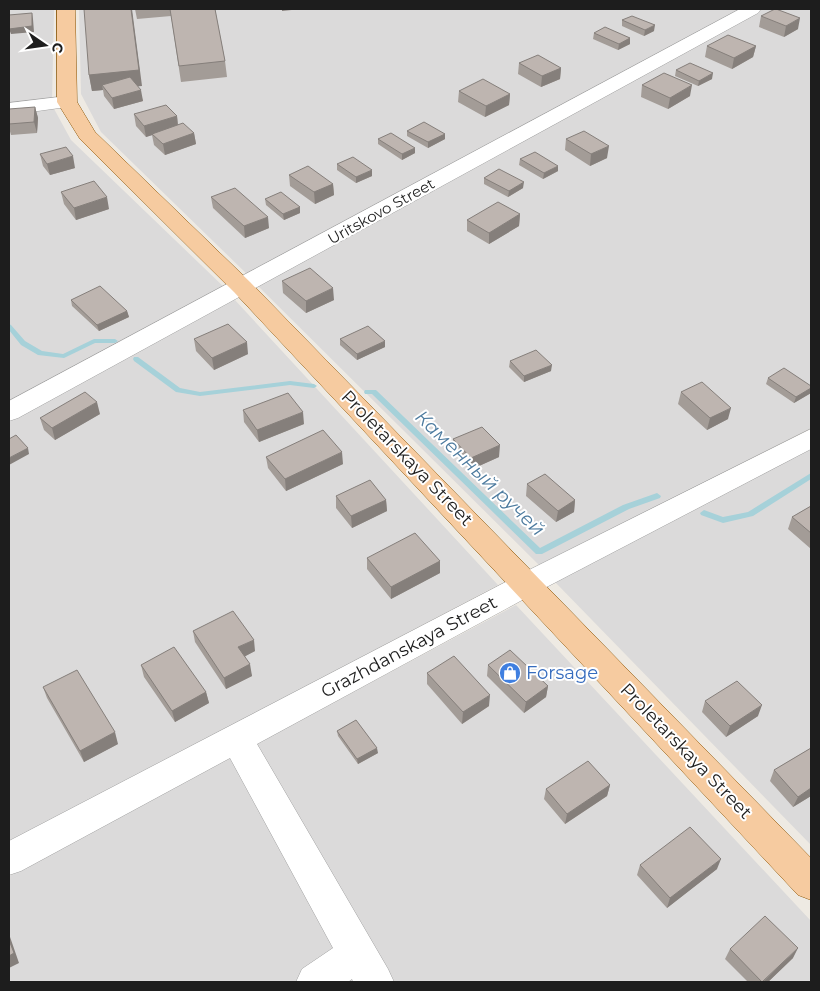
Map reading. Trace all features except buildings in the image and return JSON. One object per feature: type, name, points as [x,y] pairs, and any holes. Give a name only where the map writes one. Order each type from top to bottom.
[{"type":"main road","points":[[66,9],[67,102]]},
{"type":"main road","name":"Proletarskaya Street","points":[[67,102],[87,135],[242,287],[811,883]]},
{"type":"street","name":"Uritskovo Street","points":[[9,412],[752,9]]},
{"type":"street","points":[[9,108],[67,102]]},
{"type":"street","name":"Grazhdanskaya Street","points":[[9,859],[527,584],[811,438]]},
{"type":"street","points":[[236,738],[366,968],[315,982]]},
{"type":"shaded area","points":[[9,9],[54,9],[52,101],[9,105]]},
{"type":"shaded area","points":[[79,9],[743,9],[250,277],[101,132],[81,94]]},
{"type":"shaded area","points":[[763,9],[811,9],[811,428],[540,566],[256,284]]},
{"type":"shaded area","points":[[53,107],[71,140],[226,289],[9,405],[9,112]]},
{"type":"shaded area","points":[[234,299],[498,585],[9,844],[9,421]]},
{"type":"shaded area","points":[[811,448],[811,845],[555,582]]},
{"type":"shaded area","points":[[516,605],[811,921],[811,982],[9,982],[9,876]]},
{"type":"waterway","name":"Каменный ручей","points":[[9,326],[23,343],[40,353],[64,356],[94,341],[115,341]]},
{"type":"waterway","name":"Каменный ручей","points":[[136,359],[178,390],[200,394],[290,383],[314,386]]},
{"type":"waterway","name":"Каменный ручей","points":[[367,392],[374,392],[539,552],[626,507],[657,496]]},
{"type":"waterway","name":"Каменный ручей","points":[[704,513],[723,520],[750,514],[811,476]]},
{"type":"place","name":"Forsage","points":[[510,673]]}]
